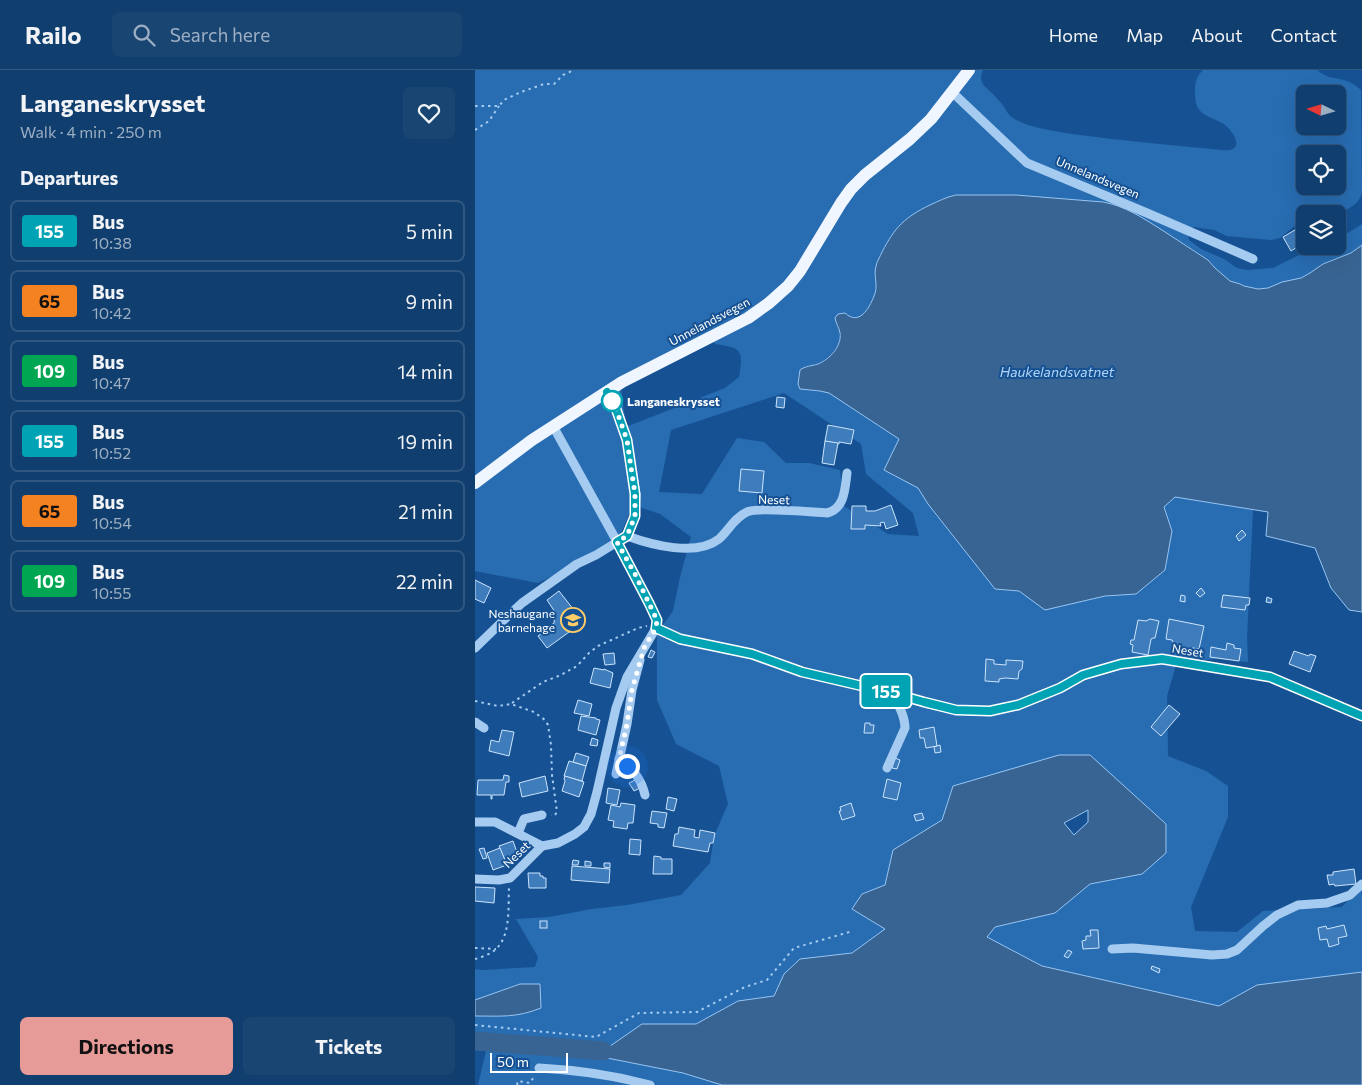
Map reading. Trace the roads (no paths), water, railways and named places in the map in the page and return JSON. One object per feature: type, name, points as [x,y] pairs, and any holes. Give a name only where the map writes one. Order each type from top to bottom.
[{"type":"main road","name":"Unnelandsvegen","points":[[475,483],[532,440],[622,382],[748,318],[769,303],[788,286],[800,271],[841,203],[851,190],[865,175],[910,139],[931,119],[969,70]]},
{"type":"street","name":"Unnelandsvegen","points":[[952,92],[1027,163],[1253,259]]},
{"type":"street","points":[[475,648],[522,603],[577,564],[627,536],[635,516],[635,494],[627,440],[615,406],[607,392]]},
{"type":"street","points":[[553,426],[649,603],[657,620],[656,626]]},
{"type":"street","name":"Neset","points":[[627,536],[665,546],[691,548],[708,546],[721,538],[735,520],[748,511],[827,513],[834,511],[839,506],[843,495],[847,473]]},
{"type":"street","name":"Neset","points":[[475,879],[499,880],[510,878],[543,846],[558,842],[575,834],[583,827],[591,814],[616,708],[627,676],[656,626],[680,639],[752,654],[802,672],[956,710],[990,711],[1018,705],[1060,688],[1083,675],[1121,664],[1162,659],[1270,677],[1362,716]]},
{"type":"street","name":"Neset","points":[[616,774],[632,690],[644,648]]},
{"type":"street","points":[[887,768],[905,728],[903,715],[892,693]]},
{"type":"street","points":[[475,722],[484,728]]},
{"type":"street","points":[[619,759],[636,774],[645,795]]},
{"type":"street","points":[[518,834],[524,819],[542,815]]},
{"type":"street","name":"Neset","points":[[475,822],[495,822],[543,846]]},
{"type":"street","points":[[1112,949],[1133,948],[1227,954],[1237,950],[1277,915],[1298,905],[1327,903],[1350,896],[1362,884]]},
{"type":"street","points":[[539,1068],[589,1072],[625,1078],[650,1085]]},
{"type":"water","name":"Haukelandsvatnet","points":[[956,195],[1016,195],[1103,202],[1119,206],[1134,213],[1208,260],[1230,281],[1258,289],[1268,288],[1282,282],[1301,278],[1323,264],[1351,253],[1362,245],[1362,612],[1349,610],[1331,588],[1315,548],[1266,536],[1268,512],[1175,497],[1164,507],[1172,531],[1165,570],[1136,594],[1105,596],[1045,610],[1019,591],[995,589],[928,504],[918,488],[884,470],[899,439],[829,393],[800,389],[798,384],[800,370],[822,362],[837,347],[840,333],[835,318],[838,314],[845,313],[855,318],[866,311],[875,292],[877,262],[896,229],[921,209]]},
{"type":"water","points":[[1059,755],[1090,755],[1166,824],[1166,853],[1142,874],[1090,884],[1055,913],[995,927],[987,937],[1042,966],[1219,1006],[1257,985],[1362,972],[1362,1085],[722,1085],[683,1073],[602,1057],[603,1051],[642,1024],[696,1024],[738,1001],[774,996],[784,974],[800,959],[852,953],[885,929],[852,909],[862,894],[885,885],[893,850],[942,820],[953,786]],"holes":[[[1088,810],[1088,822],[1074,835],[1064,823]]]},
{"type":"water","points":[[520,984],[540,984],[541,1008],[516,1015],[475,1016],[475,1000]]},
{"type":"waterway","points":[[475,1041],[603,1051]]},
{"type":"place","name":"Langaneskrysset","points":[[612,401]]},
{"type":"place","name":"Neshaugane barnehage","points":[[573,620]]}]
